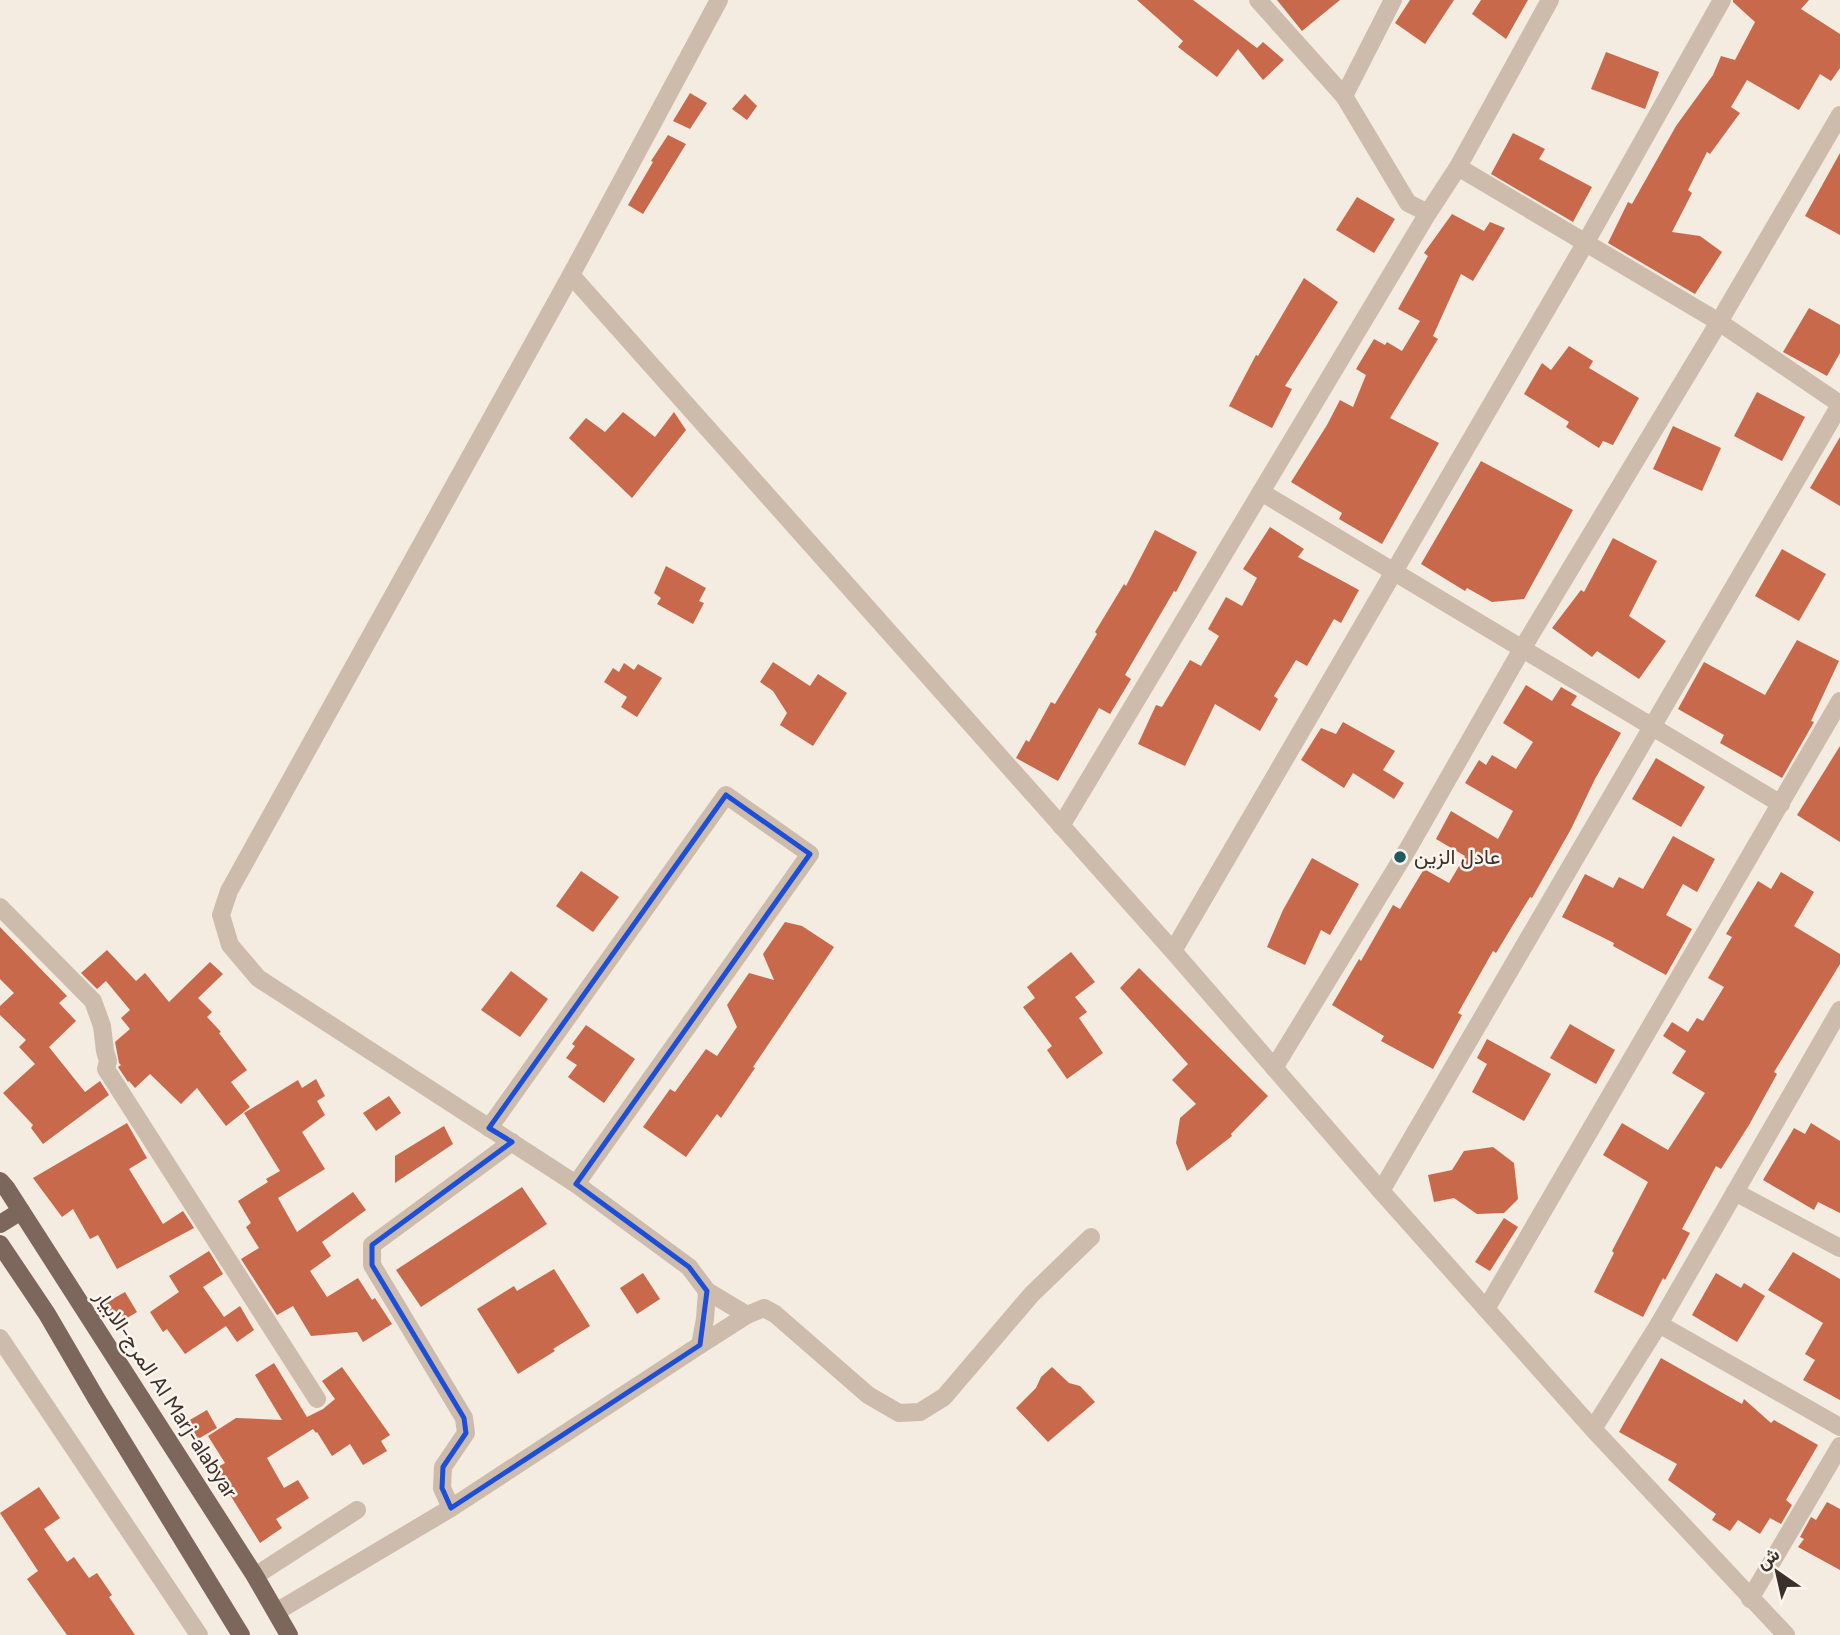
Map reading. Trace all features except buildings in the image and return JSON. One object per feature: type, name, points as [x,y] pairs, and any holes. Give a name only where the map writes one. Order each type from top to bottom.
[{"type":"main road","name":"المرج-الابيار Al Marj-alabyar","points":[[2,1188],[21,1211],[255,1576],[289,1635]]},
{"type":"main road","points":[[0,1224],[21,1211]]},
{"type":"main road","points":[[0,1244],[47,1314],[242,1635]]},
{"type":"main road","points":[[0,1260],[18,1271]]},
{"type":"street","points":[[719,0],[570,275],[275,806],[229,891],[221,915],[230,945],[258,978],[576,1184],[690,1267],[707,1291],[747,1315]]},
{"type":"street","points":[[1258,0],[1344,96],[1408,203],[1428,213]]},
{"type":"street","points":[[1344,96],[1393,0]]},
{"type":"street","points":[[1061,826],[1458,167],[1550,0]]},
{"type":"street","points":[[1173,951],[1586,242],[1722,0]]},
{"type":"street","points":[[1274,1068],[1409,847],[1522,649],[1840,115]]},
{"type":"street","points":[[1381,1191],[1840,404],[1719,322],[1458,167]]},
{"type":"street","points":[[570,275],[1173,951],[1381,1191],[1593,1429],[1786,1635]]},
{"type":"street","points":[[1261,492],[1781,804]]},
{"type":"street","points":[[1486,1309],[1840,701]]},
{"type":"street","points":[[489,1128],[726,795],[810,854],[576,1184]]},
{"type":"street","points":[[0,907],[93,1001],[102,1026],[108,1061],[106,1069],[317,1399]]},
{"type":"street","points":[[1593,1429],[1659,1324],[1840,1010]]},
{"type":"street","points":[[451,1508],[442,1488],[443,1467],[466,1433],[464,1418],[372,1265],[372,1245],[512,1142]]},
{"type":"street","points":[[1735,1192],[1840,1248]]},
{"type":"street","points":[[276,1612],[451,1508],[700,1345],[747,1315],[764,1308],[775,1314],[867,1395],[899,1413],[920,1412],[944,1397],[1032,1294],[1091,1237]]},
{"type":"street","points":[[700,1345],[707,1291]]},
{"type":"street","points":[[1659,1324],[1840,1427]]},
{"type":"street","points":[[0,1338],[199,1635]]},
{"type":"street","points":[[1750,1599],[1840,1446]]},
{"type":"street","points":[[255,1576],[358,1510]]},
{"type":"highlighted area","points":[[726,795],[810,854],[576,1184],[689,1267],[707,1291],[700,1345],[451,1508],[442,1488],[443,1467],[466,1433],[464,1418],[372,1265],[372,1245],[512,1142],[489,1128]]},
{"type":"place","name":"عادل الزين","points":[[1400,857]]}]
